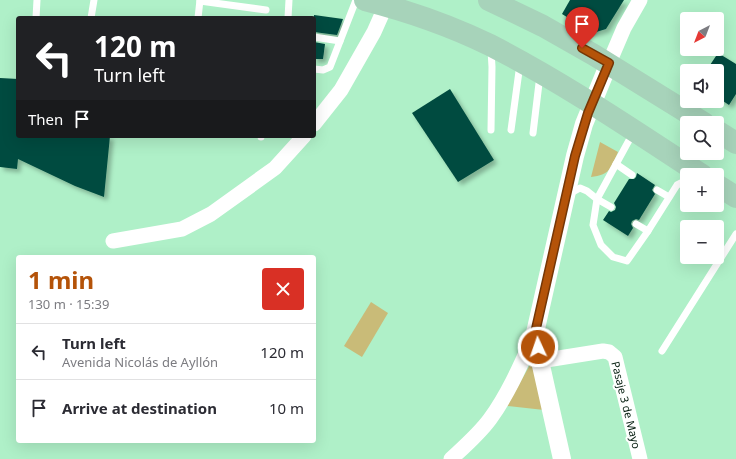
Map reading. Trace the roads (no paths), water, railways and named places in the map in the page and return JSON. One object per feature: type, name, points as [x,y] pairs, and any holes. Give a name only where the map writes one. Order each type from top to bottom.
[{"type":"main road","points":[[365,0],[386,5],[447,26],[490,46],[592,103],[686,168]]},
{"type":"main road","points":[[489,0],[543,26],[609,63],[693,116]]},
{"type":"main road","points":[[724,135],[736,143]]},
{"type":"main road","points":[[724,191],[736,197]]},
{"type":"street","points":[[451,459],[471,441],[490,419],[513,382],[535,333],[584,124],[624,28],[640,0]]},
{"type":"street","points":[[316,121],[341,90],[374,32],[386,5]]},
{"type":"street","points":[[113,241],[182,228],[211,214],[275,168],[302,138]]},
{"type":"street","points":[[535,333],[562,459]]},
{"type":"street","name":"Pasaje 3 de Mayo","points":[[540,361],[603,351],[609,352],[615,357],[640,459]]},
{"type":"lane","points":[[36,16],[37,0]]},
{"type":"lane","points":[[91,16],[94,0]]},
{"type":"lane","points":[[288,16],[289,0]]},
{"type":"lane","points":[[316,69],[323,70],[330,67],[356,0]]},
{"type":"lane","points":[[198,16],[200,1],[266,10]]},
{"type":"lane","points":[[316,37],[340,41]]},
{"type":"lane","points":[[490,46],[492,67],[491,130]]},
{"type":"lane","points":[[511,130],[520,62]]},
{"type":"lane","points":[[533,133],[540,73]]},
{"type":"lane","points":[[634,131],[597,199],[593,225],[601,245],[613,257],[627,260],[648,231],[677,185],[680,184]]},
{"type":"lane","points":[[616,164],[632,175]]},
{"type":"lane","points":[[566,196],[580,188],[611,207]]},
{"type":"lane","points":[[657,190],[669,197]]},
{"type":"lane","points":[[636,224],[648,231]]},
{"type":"lane","points":[[662,351],[736,234]]}]
